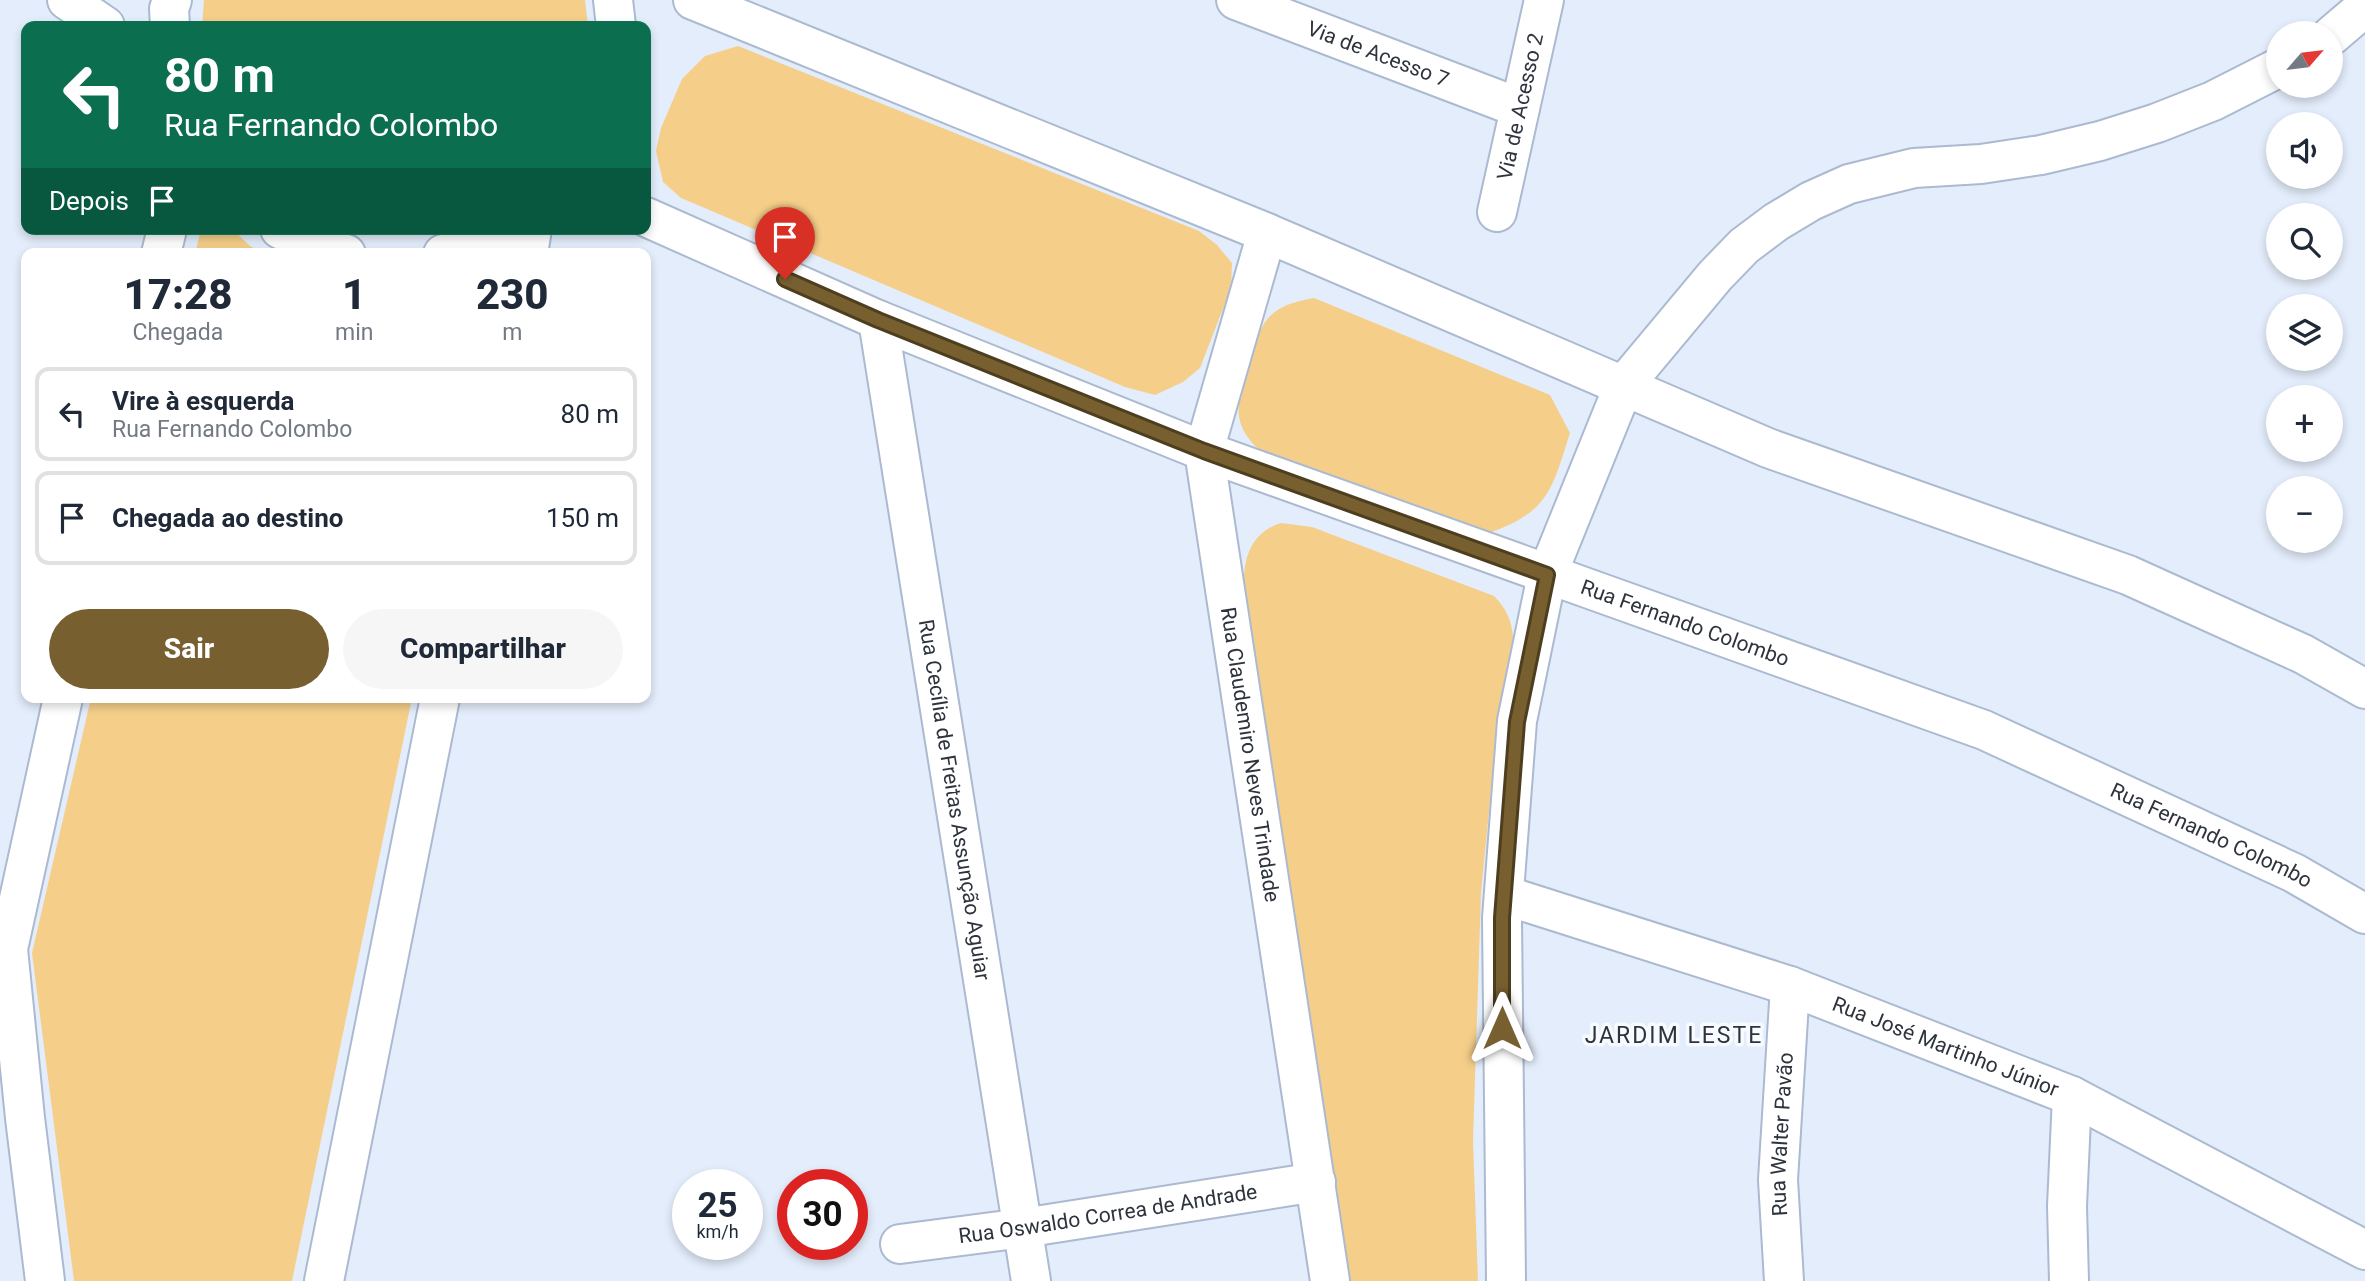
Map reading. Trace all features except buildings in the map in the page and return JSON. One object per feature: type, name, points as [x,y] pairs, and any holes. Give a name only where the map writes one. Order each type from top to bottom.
[{"type":"street","points":[[66,0],[98,21]]},
{"type":"street","points":[[170,21],[172,0]]},
{"type":"street","points":[[613,0],[615,21]]},
{"type":"street","points":[[694,0],[1268,233],[1768,448],[2128,575],[2303,654],[2365,689]]},
{"type":"street","name":"Via de Acesso 7","points":[[1236,0],[1520,108]]},
{"type":"street","name":"Via de Acesso 2","points":[[1497,212],[1544,0]]},
{"type":"street","points":[[2343,26],[2365,7]]},
{"type":"street","points":[[1506,1281],[1502,918],[1517,722],[1547,575],[1624,385],[1715,276],[1744,246],[1811,201],[1849,184],[1914,168],[1981,164],[2041,155],[2099,141],[2157,123],[2213,101],[2266,74]]},
{"type":"street","name":"Rua Fernando Colombo","points":[[651,219],[878,320],[1204,451],[1984,730],[2294,873],[2365,914]]},
{"type":"street","name":"Rua Claudemiro Neves Trindade","points":[[1268,233],[1204,451],[1330,1281]]},
{"type":"street","points":[[293,235],[321,248]]},
{"type":"street","points":[[465,248],[497,235]]},
{"type":"street","name":"Rua Cecília de Freitas Assunção Aguiar","points":[[878,320],[1031,1281]]},
{"type":"street","points":[[45,1281],[8,949],[63,703]]},
{"type":"street","points":[[324,1281],[439,703]]},
{"type":"street","name":"Rua José Martinho Júnior","points":[[1504,895],[1790,986],[2072,1096],[2365,1250]]},
{"type":"street","name":"Rua Walter Pavão","points":[[1784,1281],[1779,1180],[1790,986]]},
{"type":"street","points":[[2069,1281],[2067,1206],[2072,1096]]},
{"type":"street","name":"Rua Oswaldo Correa de Andrade","points":[[901,1244],[1023,1228],[1316,1182]]},
{"type":"shaded area","points":[[204,0],[585,0],[587,21],[202,21]]},
{"type":"shaded area","points":[[738,46],[1199,231],[1217,245],[1232,263],[1231,288],[1200,368],[1183,382],[1155,395],[1125,387],[681,198],[663,182],[656,151],[661,128],[682,79],[705,56]]},
{"type":"shaded area","points":[[200,235],[238,235],[254,248],[196,248]]},
{"type":"shaded area","points":[[1314,298],[1550,395],[1570,433],[1552,484],[1536,507],[1509,525],[1489,533],[1271,460],[1258,449],[1242,428],[1239,418],[1240,394],[1257,337],[1268,318],[1276,311],[1298,301]]},
{"type":"shaded area","points":[[1281,523],[1312,527],[1494,596],[1508,615],[1511,626],[1513,637],[1495,750],[1481,893],[1473,1141],[1478,1281],[1350,1281],[1244,578],[1253,544],[1264,531]]},
{"type":"shaded area","points":[[90,703],[411,703],[292,1281],[74,1281],[32,953]]},
{"type":"district","name":"JARDIM LESTE","points":[[1674,1035]]},
{"type":"route","points":[[785,279],[878,320],[1204,451],[1547,575],[1517,722],[1502,918],[1502,1028]]}]
